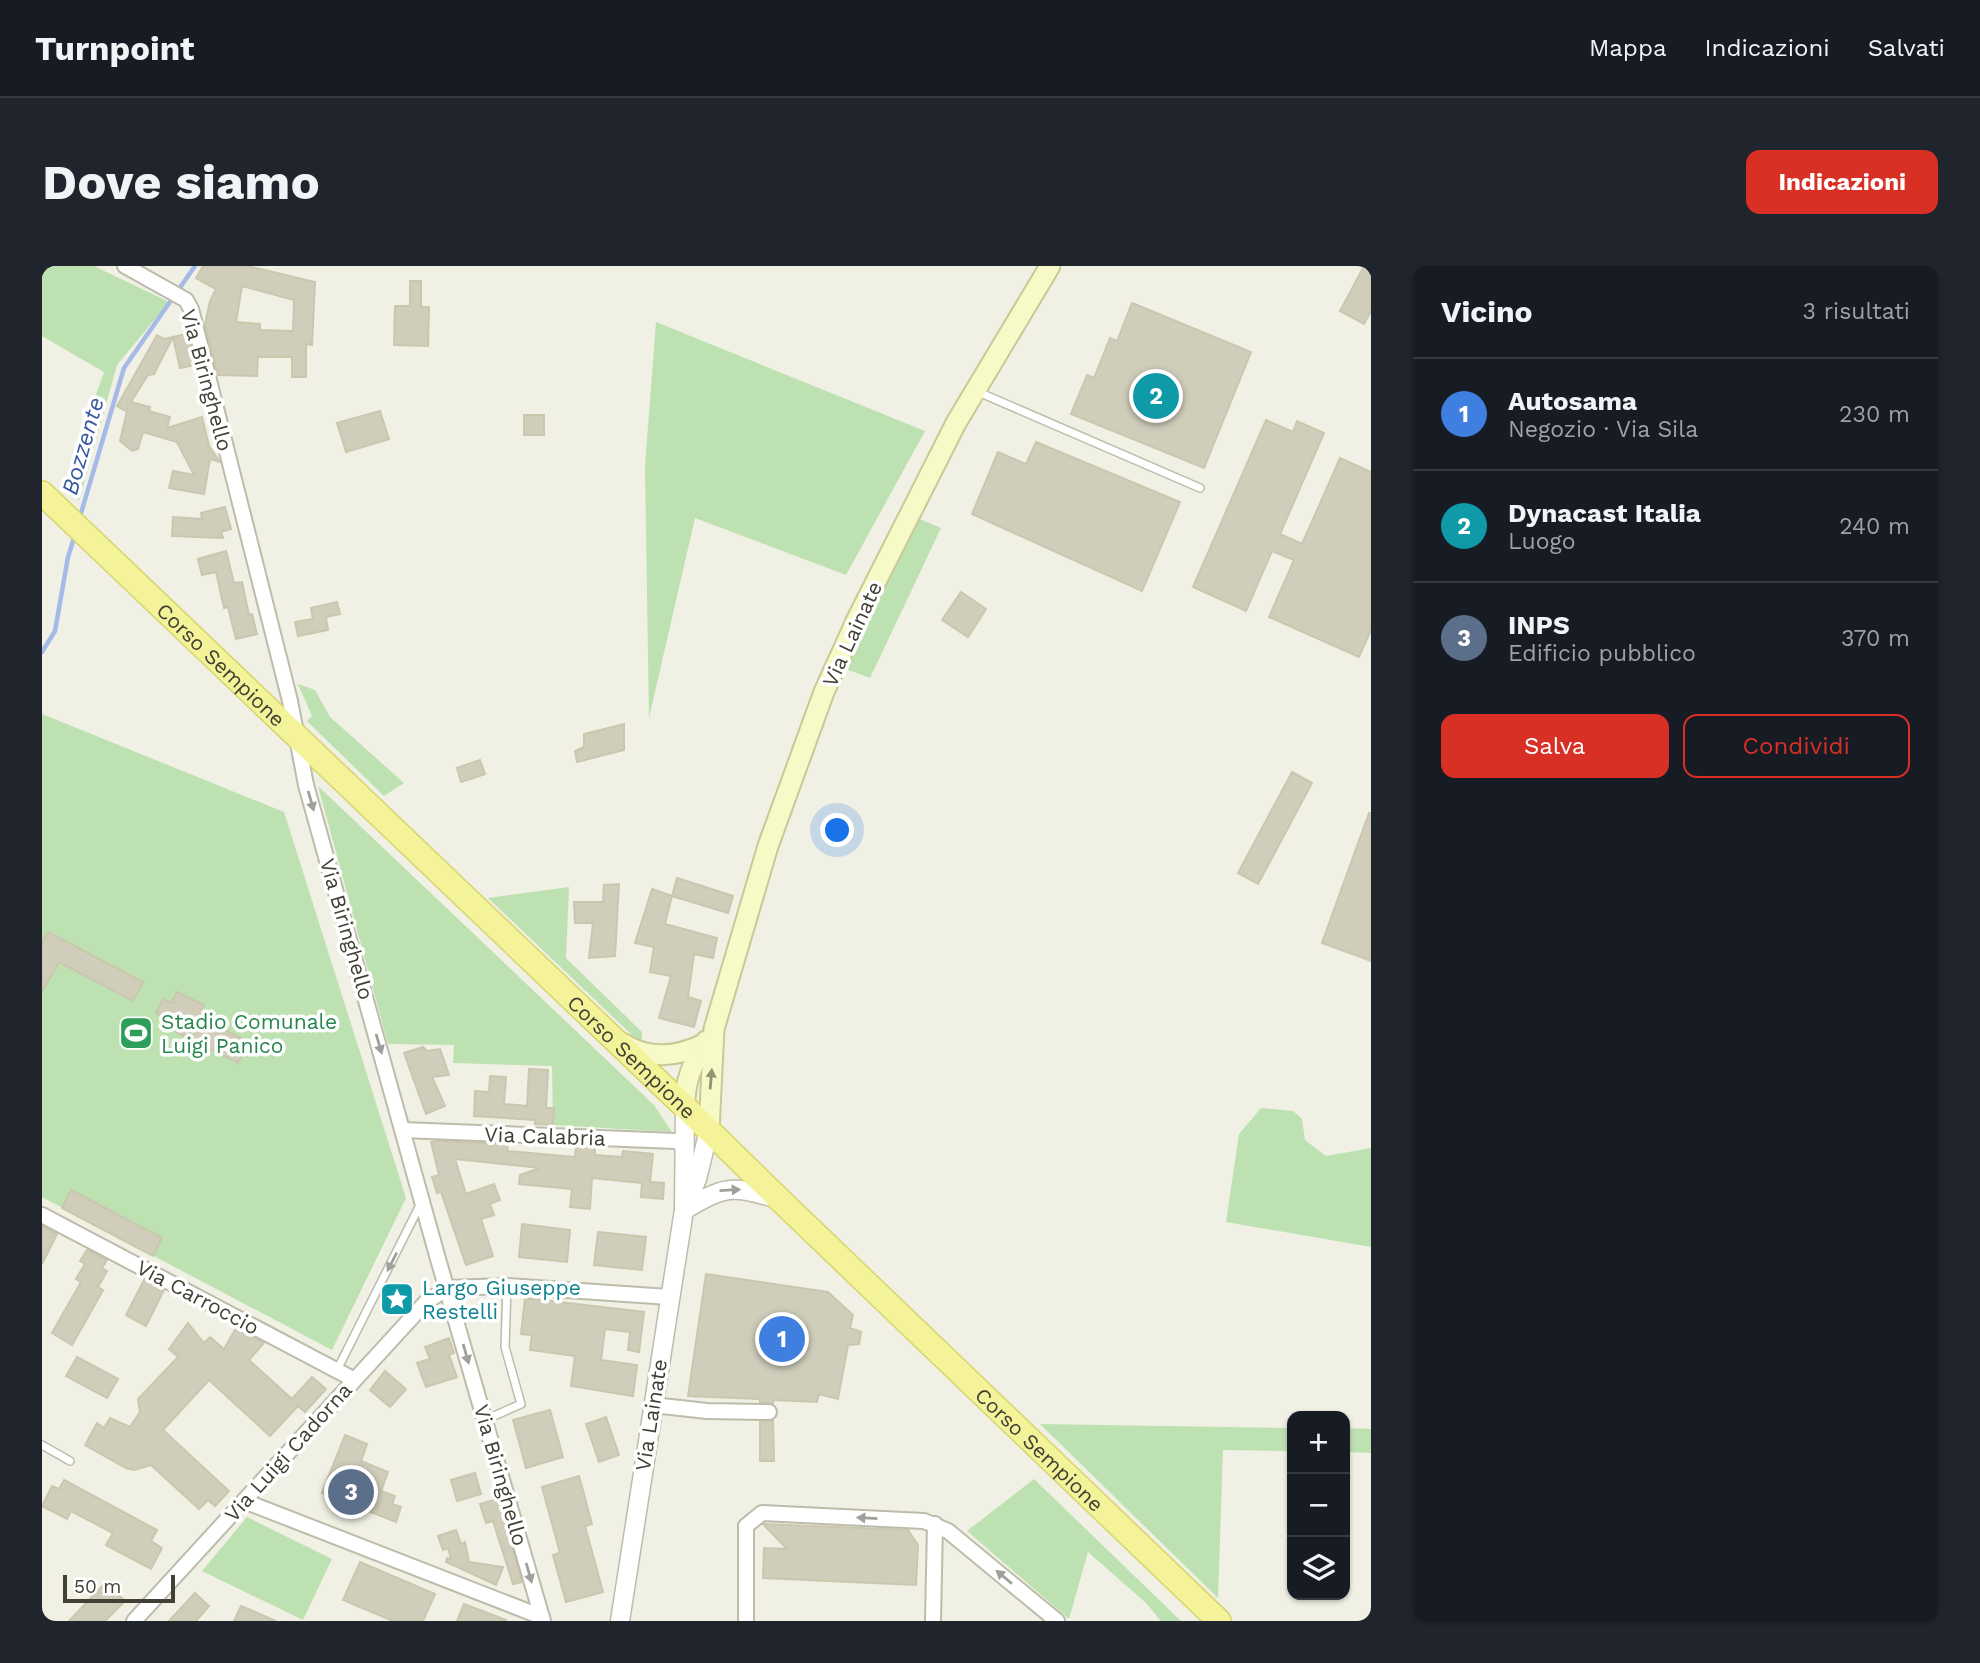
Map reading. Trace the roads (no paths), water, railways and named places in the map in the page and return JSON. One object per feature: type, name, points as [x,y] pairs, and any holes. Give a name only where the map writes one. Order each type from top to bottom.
[{"type":"main road","name":"Via Lainate","points":[[685,1107],[688,1078],[709,1037],[768,846],[824,692],[868,596],[924,485],[975,391],[1050,266]]},
{"type":"main road","name":"Corso Sempione","points":[[44,495],[1219,1621]]},
{"type":"main road","points":[[612,1037],[634,1050],[659,1055],[683,1054],[709,1037]]},
{"type":"main road","name":"Via Lainate","points":[[709,1037],[709,1130]]},
{"type":"street","name":"Via Biringhello","points":[[136,268],[186,300],[191,309],[290,701],[306,785],[422,1202],[543,1619]]},
{"type":"street","name":"Via Lainate","points":[[620,1621],[684,1210],[685,1107]]},
{"type":"street","name":"Via Calabria","points":[[403,1130],[675,1141],[686,1145]]},
{"type":"street","name":"Via Lainate","points":[[684,1210],[697,1178],[709,1130]]},
{"type":"street","points":[[684,1210],[711,1193],[724,1189],[748,1191],[779,1199]]},
{"type":"street","name":"Via Carroccio","points":[[42,1215],[353,1379]]},
{"type":"street","points":[[448,1289],[507,1286],[669,1297]]},
{"type":"street","name":"Via Luigi Cadorna","points":[[134,1621],[353,1379],[426,1302],[448,1289]]},
{"type":"street","points":[[653,1405],[707,1412],[769,1412]]},
{"type":"street","points":[[244,1501],[543,1619]]},
{"type":"street","points":[[746,1621],[746,1526],[762,1513],[924,1521],[935,1524],[948,1531],[1056,1621]]},
{"type":"street","points":[[933,1621],[935,1524]]},
{"type":"lane","points":[[975,391],[1200,488]]},
{"type":"lane","points":[[337,1370],[422,1202]]},
{"type":"lane","points":[[485,1420],[521,1404],[505,1347],[507,1286]]},
{"type":"lane","points":[[42,1445],[70,1461]]},
{"type":"waterway","name":"Bozzente","points":[[79,520],[124,368],[195,266]]},
{"type":"waterway","name":"Bozzente","points":[[42,652],[55,631],[68,557],[75,535]]},
{"type":"place","name":"Dynacast Italia","points":[[1156,396]]},
{"type":"place","name":"Stadio Comunale Luigi Panico","points":[[136,1033]]},
{"type":"place","name":"Largo Giuseppe Restelli","points":[[397,1299]]},
{"type":"place","name":"Autosama","points":[[782,1339]]},
{"type":"place","name":"INPS","points":[[351,1492]]}]
